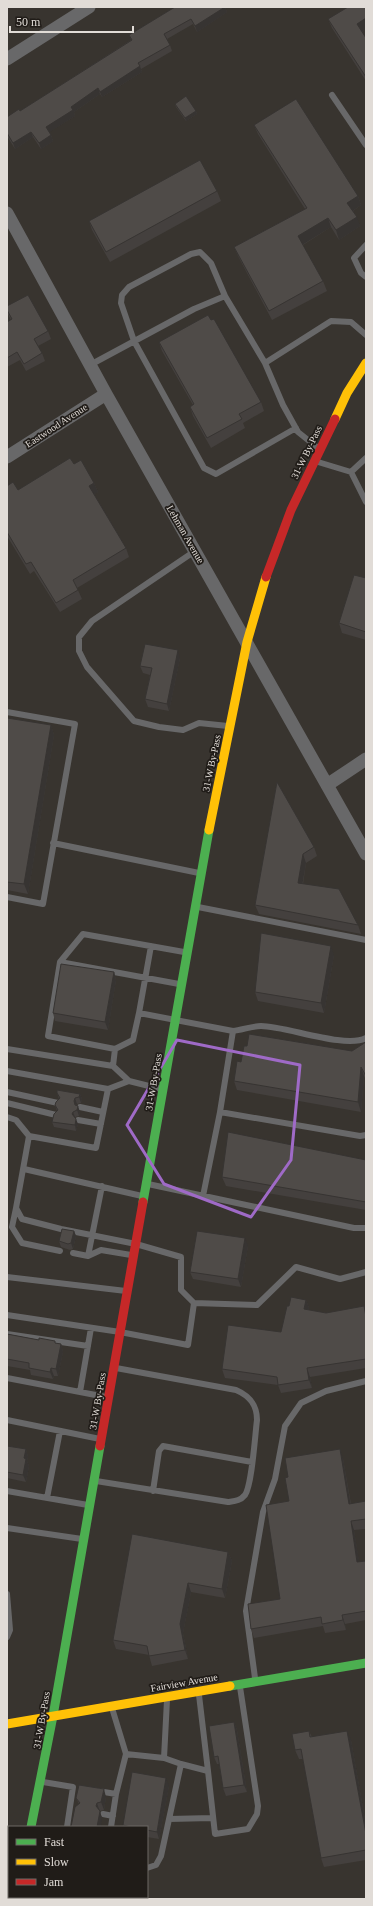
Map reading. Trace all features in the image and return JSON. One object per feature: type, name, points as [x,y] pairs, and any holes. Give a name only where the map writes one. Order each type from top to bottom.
[{"type":"main road","name":"31-W By-Pass","points":[[31,1826],[53,1716],[200,873],[248,642],[261,592],[288,517],[347,393],[366,363]]},
{"type":"main road","name":"Fairview Avenue","points":[[7,1724],[366,1662]]},
{"type":"street","points":[[7,59],[89,7]]},
{"type":"street","name":"Lehman Avenue","points":[[7,213],[106,394],[248,642],[366,854]]},
{"type":"street","name":"Eastwood Avenue","points":[[7,457],[106,394]]},
{"type":"street","points":[[327,785],[366,759]]},
{"type":"lane","points":[[332,95],[366,145]]},
{"type":"lane","points":[[366,245],[354,258],[361,272],[366,277]]},
{"type":"lane","points":[[296,428],[216,474],[204,468],[134,341],[122,308],[122,295],[129,287],[190,254],[200,252],[211,263],[225,296],[264,363],[298,432],[320,449]]},
{"type":"lane","points":[[90,365],[194,309],[225,296]]},
{"type":"lane","points":[[264,363],[331,320],[351,322],[366,335]]},
{"type":"lane","points":[[350,472],[366,458]]},
{"type":"lane","points":[[314,461],[350,472],[366,502]]},
{"type":"lane","points":[[195,551],[92,621],[79,637],[79,651],[87,667],[134,721],[159,728],[183,730],[199,723],[230,726]]},
{"type":"lane","points":[[7,712],[74,724],[43,904],[7,897]]},
{"type":"lane","points":[[53,843],[200,873]]},
{"type":"lane","points":[[195,906],[366,940]]},
{"type":"lane","points":[[151,946],[133,1040],[116,1049],[48,1036],[60,962],[83,934],[187,952]]},
{"type":"lane","points":[[60,962],[181,985]]},
{"type":"lane","points":[[139,1013],[233,1032],[261,1026],[339,1040],[362,1040],[366,1038]]},
{"type":"lane","points":[[203,1196],[220,1112],[233,1032]]},
{"type":"lane","points":[[7,1048],[113,1066],[129,1081],[163,1089]]},
{"type":"lane","points":[[113,1066],[116,1049]]},
{"type":"lane","points":[[7,1071],[108,1089],[129,1081]]},
{"type":"lane","points":[[7,1118],[16,1120],[29,1136],[96,1148],[108,1089]]},
{"type":"lane","points":[[7,1092],[58,1103]]},
{"type":"lane","points":[[7,1103],[56,1115]]},
{"type":"lane","points":[[80,1107],[103,1112]]},
{"type":"lane","points":[[220,1112],[360,1136],[366,1135]]},
{"type":"lane","points":[[78,1120],[101,1124]]},
{"type":"lane","points":[[29,1136],[12,1227],[22,1243],[60,1251]]},
{"type":"lane","points":[[24,1169],[144,1196]]},
{"type":"lane","points":[[146,1184],[354,1228],[366,1228]]},
{"type":"lane","points":[[88,1256],[102,1186]]},
{"type":"lane","points":[[16,1208],[22,1219],[136,1244],[181,1257],[181,1290],[194,1303],[257,1305],[296,1267],[340,1279],[366,1272]]},
{"type":"lane","points":[[72,1253],[88,1256],[101,1250],[134,1256]]},
{"type":"lane","points":[[7,1277],[127,1292]]},
{"type":"lane","points":[[7,1315],[120,1332],[188,1345],[194,1303]]},
{"type":"lane","points":[[80,1392],[91,1328]]},
{"type":"lane","points":[[7,1334],[88,1346]]},
{"type":"lane","points":[[94,1481],[228,1502],[240,1500],[246,1494],[252,1462],[257,1414],[251,1399],[244,1393],[236,1390],[114,1367]]},
{"type":"lane","points":[[7,1378],[108,1398]]},
{"type":"lane","points":[[255,1680],[246,1611],[263,1512],[275,1479],[285,1426],[302,1403],[326,1391],[366,1381]]},
{"type":"lane","points":[[7,1420],[102,1439]]},
{"type":"lane","points":[[47,1498],[60,1431]]},
{"type":"lane","points":[[153,1490],[159,1450],[163,1446],[252,1462]]},
{"type":"lane","points":[[7,1491],[90,1506]]},
{"type":"lane","points":[[7,1528],[84,1539]]},
{"type":"lane","points":[[7,1594],[10,1630],[7,1637]]},
{"type":"lane","points":[[198,1690],[215,1834],[248,1829],[257,1814],[258,1806],[239,1683]]},
{"type":"lane","points":[[164,1758],[167,1696]]},
{"type":"lane","points":[[111,1706],[126,1754],[116,1794],[111,1826]]},
{"type":"lane","points":[[126,1754],[164,1758],[181,1764],[208,1770]]},
{"type":"lane","points":[[148,1868],[156,1865],[161,1856],[181,1764]]},
{"type":"lane","points":[[41,1781],[80,1788]]},
{"type":"lane","points":[[67,1826],[73,1787]]},
{"type":"lane","points":[[94,1791],[116,1794]]},
{"type":"lane","points":[[69,1809],[78,1810]]},
{"type":"lane","points":[[103,1814],[113,1816]]},
{"type":"lane","points":[[168,1819],[212,1818]]},
{"type":"highlighted area","points":[[177,1040],[300,1065],[291,1160],[251,1217],[164,1184],[127,1125]]},
{"type":"building","points":[[175,7],[225,7],[195,26],[191,19],[164,34],[170,45],[138,63],[140,66],[100,92],[98,88],[71,107],[73,110],[46,127],[51,135],[39,143],[31,132],[13,143],[7,133],[7,117],[19,109],[20,111],[132,40],[129,35]]},
{"type":"building","points":[[348,7],[366,7],[366,18],[357,24],[366,38],[366,77],[328,19]]},
{"type":"building","points":[[186,96],[196,111],[185,118],[175,104]]},
{"type":"building","points":[[296,99],[358,196],[347,203],[357,217],[336,230],[328,218],[298,236],[323,281],[269,311],[234,247],[307,208],[254,125]]},
{"type":"building","points":[[200,160],[217,191],[106,252],[89,221]]},
{"type":"building","points":[[28,295],[48,331],[34,339],[42,353],[24,364],[17,352],[7,358],[7,322],[12,319],[7,310],[7,306]]},
{"type":"building","points":[[208,315],[211,320],[214,319],[261,402],[239,414],[242,419],[207,438],[190,407],[194,404],[159,342]]},
{"type":"building","points":[[70,458],[74,464],[81,460],[94,483],[89,486],[126,548],[73,580],[78,590],[56,603],[31,562],[26,564],[7,532],[7,486],[13,482],[18,490]]},
{"type":"building","points":[[354,575],[366,578],[366,632],[339,623]]},
{"type":"building","points":[[145,644],[178,650],[167,704],[145,699],[152,668],[140,666]]},
{"type":"building","points":[[7,718],[51,725],[24,884],[7,882]]},
{"type":"building","points":[[277,782],[314,847],[303,854],[298,883],[339,889],[358,925],[255,905]]},
{"type":"building","points":[[261,933],[331,946],[321,1003],[255,992]]},
{"type":"building","points":[[61,964],[114,972],[105,1022],[53,1013]]},
{"type":"building","points":[[249,1034],[352,1051],[366,1042],[366,1076],[361,1067],[358,1102],[234,1081],[237,1061],[241,1062],[244,1046],[247,1046]]},
{"type":"building","points":[[57,1090],[80,1094],[74,1101],[75,1105],[78,1106],[77,1110],[72,1114],[76,1119],[75,1125],[52,1122],[54,1114],[58,1110],[55,1105],[56,1102],[60,1098]]},
{"type":"building","points":[[228,1132],[366,1160],[366,1202],[222,1177]]},
{"type":"building","points":[[62,1229],[74,1231],[71,1243],[68,1244],[59,1241]]},
{"type":"building","points":[[197,1231],[245,1238],[238,1279],[190,1272]]},
{"type":"building","points":[[291,1297],[306,1300],[304,1309],[326,1313],[364,1306],[366,1317],[366,1359],[307,1368],[309,1380],[278,1385],[277,1377],[222,1369],[228,1325],[281,1332],[287,1306],[289,1306]]},
{"type":"building","points":[[7,1334],[39,1340],[39,1338],[55,1341],[55,1343],[61,1344],[56,1369],[51,1368],[50,1372],[29,1368],[29,1363],[7,1359]]},
{"type":"building","points":[[7,1446],[26,1449],[23,1475],[7,1472]]},
{"type":"building","points":[[340,1449],[349,1504],[366,1501],[366,1519],[351,1521],[357,1562],[366,1561],[366,1611],[342,1615],[343,1620],[322,1624],[321,1617],[251,1629],[248,1604],[280,1599],[266,1505],[289,1501],[285,1478],[288,1477],[285,1458]]},
{"type":"building","points":[[132,1534],[228,1552],[222,1589],[188,1583],[180,1624],[185,1650],[149,1656],[147,1646],[113,1640]]},
{"type":"building","points":[[234,1722],[244,1785],[223,1788],[218,1756],[214,1757],[209,1726]]},
{"type":"building","points":[[309,1731],[310,1737],[347,1731],[366,1834],[366,1850],[321,1858],[301,1749],[295,1750],[292,1734]]},
{"type":"building","points":[[132,1772],[166,1778],[157,1832],[148,1830],[148,1826],[123,1825]]},
{"type":"building","points":[[79,1785],[104,1789],[101,1802],[97,1803],[96,1806],[100,1811],[97,1826],[71,1826],[75,1807],[80,1803],[76,1798]]},
{"type":"traffic: fast","points":[[143,1202],[209,830]]},
{"type":"traffic: fast","points":[[31,1826],[53,1716],[100,1446]]},
{"type":"traffic: fast","points":[[230,1686],[366,1663]]},
{"type":"traffic: slow","points":[[335,419],[347,393],[366,363]]},
{"type":"traffic: slow","points":[[209,830],[247,642],[266,577]]},
{"type":"traffic: slow","points":[[7,1724],[230,1686]]},
{"type":"traffic: jam","points":[[266,577],[291,510],[335,419]]},
{"type":"traffic: jam","points":[[100,1446],[143,1202]]}]
